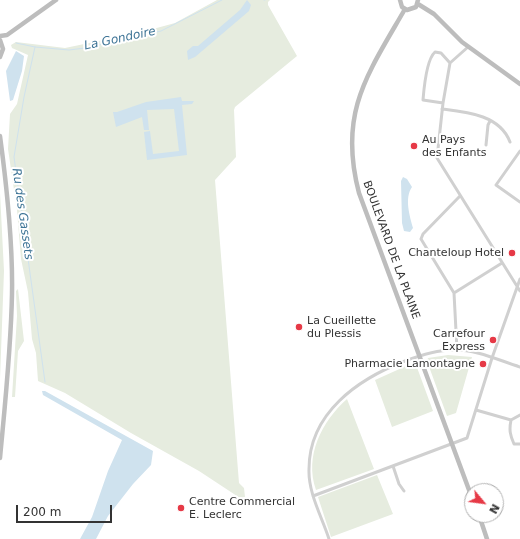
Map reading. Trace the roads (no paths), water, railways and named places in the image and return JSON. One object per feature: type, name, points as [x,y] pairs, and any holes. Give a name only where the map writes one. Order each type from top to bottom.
[{"type":"main road","points":[[0,57],[2,53],[1,42],[6,35],[56,0]]},
{"type":"main road","points":[[400,0],[400,4],[405,9],[414,9],[418,2],[434,14],[456,38],[520,84]]},
{"type":"main road","name":"BOULEVARD DE LA PLAINE","points":[[405,9],[360,91],[352,124],[352,165],[359,193],[466,483]]},
{"type":"main road","points":[[0,36],[6,35]]},
{"type":"main road","points":[[0,136],[9,225],[12,293],[9,360],[0,458]]},
{"type":"main road","points":[[481,523],[487,539]]},
{"type":"street","points":[[468,47],[450,63],[442,109],[437,158],[520,291]]},
{"type":"street","points":[[443,103],[423,100],[426,80],[431,56],[435,52],[441,52],[450,63]]},
{"type":"street","points":[[442,109],[479,114],[507,134],[510,142]]},
{"type":"street","points":[[486,145],[488,125],[490,121]]},
{"type":"street","points":[[520,151],[496,184],[520,202]]},
{"type":"street","points":[[457,350],[454,293],[421,239],[423,234],[460,196]]},
{"type":"street","points":[[454,293],[502,263]]},
{"type":"street","points":[[313,496],[467,438],[492,358],[520,279]]},
{"type":"street","points":[[328,539],[313,496],[308,471],[310,450],[315,435],[325,418],[341,400],[366,379],[387,368],[437,351],[457,350],[475,352],[520,367]]},
{"type":"street","points":[[476,410],[511,420],[520,415]]},
{"type":"street","points":[[511,420],[509,430],[514,444],[520,444]]},
{"type":"street","points":[[393,466],[399,484],[404,491]]},
{"type":"water","points":[[247,0],[251,5],[249,11],[195,57],[188,60],[187,51],[193,46],[198,46],[240,10]]},
{"type":"water","points":[[16,51],[24,56],[22,71],[13,100],[10,101],[6,71]]},
{"type":"water","points":[[181,97],[182,101],[194,101],[192,104],[182,105],[187,155],[147,160],[144,132],[150,131],[153,154],[179,151],[174,109],[147,110],[149,130],[144,130],[142,117],[116,127],[113,112],[146,102]]},
{"type":"water","points":[[403,177],[407,179],[412,187],[408,196],[409,213],[413,228],[410,232],[404,231],[402,223],[401,181]]},
{"type":"water","points":[[42,391],[45,391],[153,451],[151,465],[133,484],[108,516],[96,539],[80,539],[92,517],[108,471],[122,440],[43,395]]},
{"type":"waterway","name":"La Gondoire","points":[[16,43],[35,47],[69,50],[85,48],[161,31],[222,0]]},
{"type":"waterway","name":"Ru des Gassets","points":[[35,47],[24,97],[14,157],[45,382]]},
{"type":"place","name":"Au Pays des Enfants","points":[[414,146]]},
{"type":"place","name":"Chanteloup Hotel","points":[[512,253]]},
{"type":"place","name":"La Cueillette du Plessis","points":[[299,327]]},
{"type":"place","name":"Carrefour Express","points":[[493,340]]},
{"type":"place","name":"Pharmacie Lamontagne","points":[[483,364]]},
{"type":"place","name":"Centre Commercial E. Leclerc","points":[[181,508]]}]
